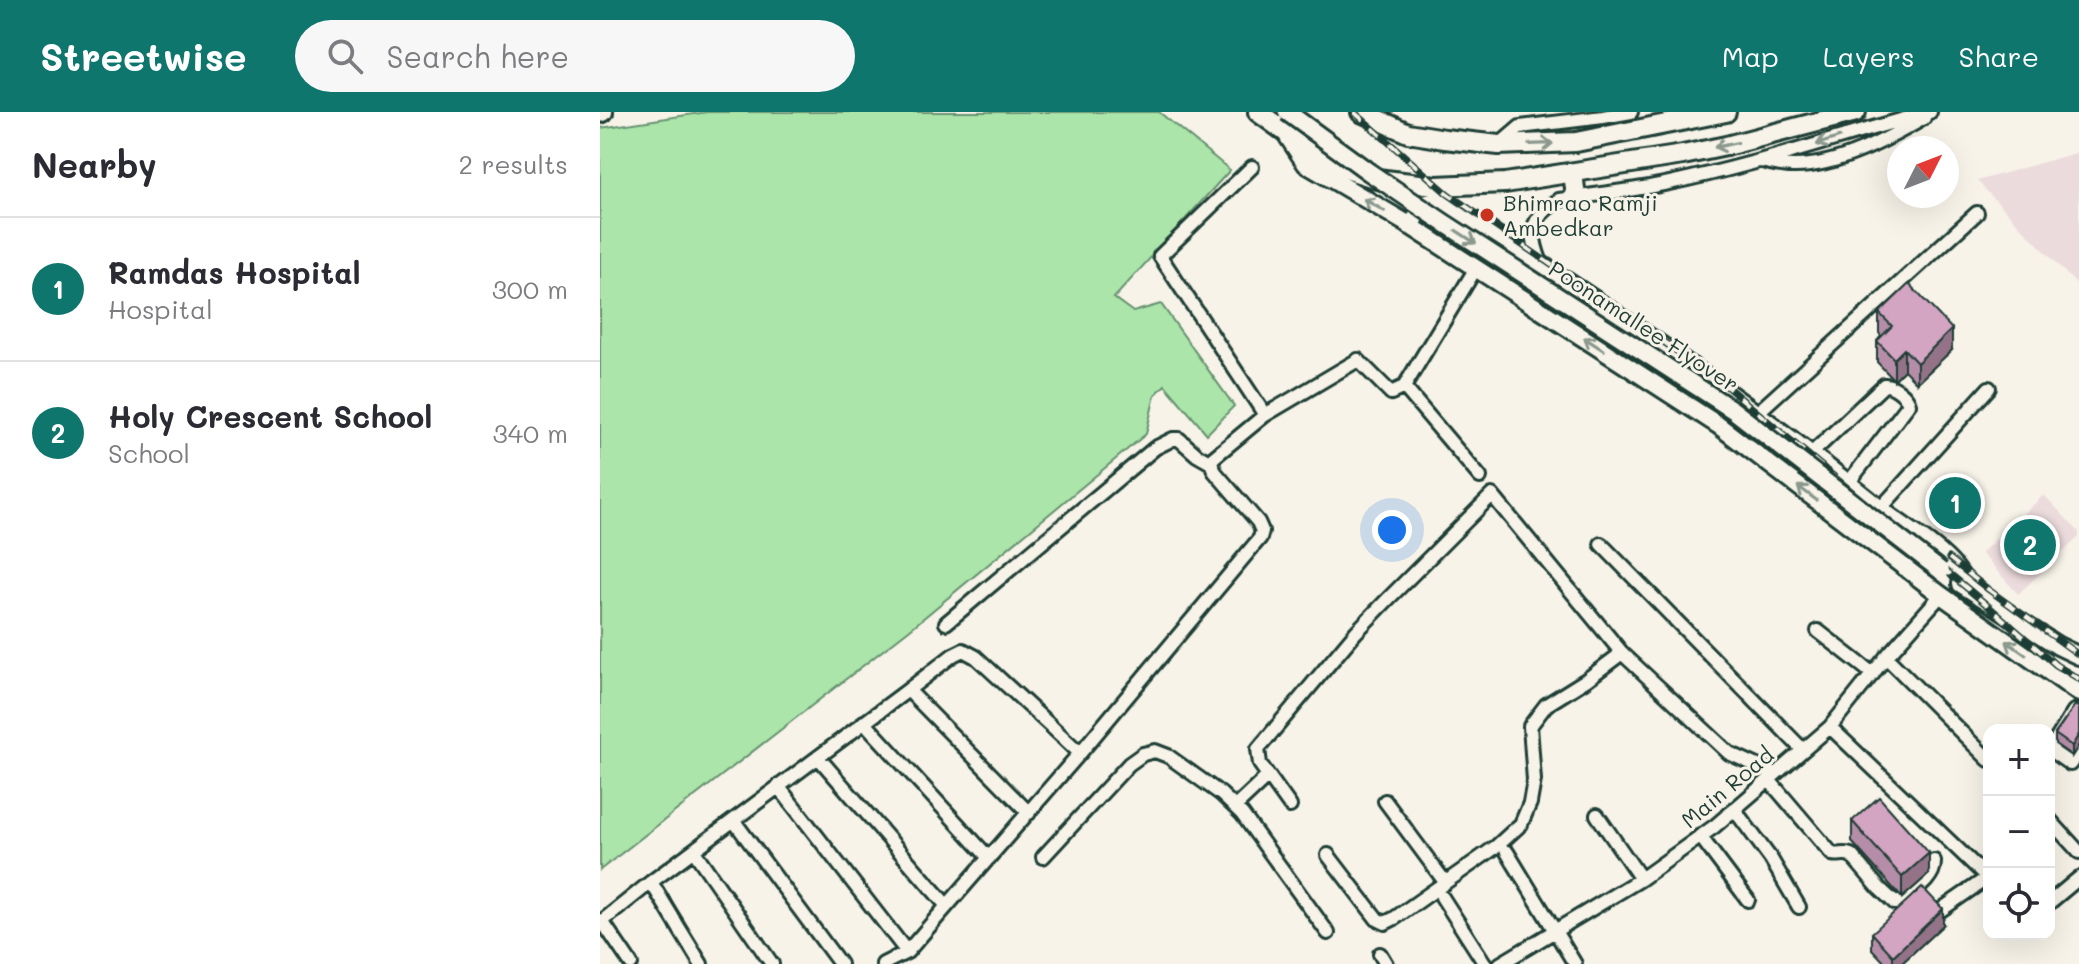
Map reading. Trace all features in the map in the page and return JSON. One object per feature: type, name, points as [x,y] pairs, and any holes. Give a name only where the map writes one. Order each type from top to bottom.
[{"type":"highway","points":[[1258,112],[1285,121],[1313,152],[1340,167],[1377,179],[1436,186],[1505,183],[1573,173],[1726,146],[1856,112]]},
{"type":"highway","points":[[1361,112],[1408,133],[1499,145],[1576,142],[1726,112]]},
{"type":"highway","points":[[1386,112],[1408,133]]},
{"type":"highway","points":[[1573,173],[1576,197]]},
{"type":"main road","points":[[1285,121],[1306,164],[1410,226],[1718,425],[1941,595],[2079,693]]},
{"type":"main road","name":"Poonamallee Flyover","points":[[1285,121],[1369,172],[1733,410],[1941,571],[2058,646],[2079,656]]},
{"type":"main road","points":[[1410,226],[1427,203],[1436,201],[1449,205],[1541,263],[1812,453],[1932,547],[1954,567],[1969,588]]},
{"type":"street","points":[[1499,145],[1520,127],[1631,112]]},
{"type":"street","points":[[1541,263],[1533,243],[1535,221],[1548,206],[1559,200],[1669,183],[1932,112]]},
{"type":"street","points":[[1757,161],[1792,166],[1841,157],[1889,138],[1932,112]]},
{"type":"street","points":[[1252,167],[1160,256],[1265,415]]},
{"type":"street","points":[[1757,413],[1977,213]]},
{"type":"street","points":[[1211,463],[1213,458],[1265,415],[1358,360],[1391,393],[1404,387],[1476,268]]},
{"type":"street","points":[[1812,453],[1884,385],[1891,385],[1909,404],[1849,482]]},
{"type":"street","points":[[1404,387],[1480,477]]},
{"type":"street","points":[[1880,509],[1989,388]]},
{"type":"street","points":[[883,964],[907,952],[1029,813],[1260,538],[1262,531],[1211,463],[1179,439],[1173,439],[1155,448],[946,623]]},
{"type":"street","points":[[1290,806],[1260,764],[1258,749],[1356,632],[1492,495],[1622,653],[1729,753],[1772,777],[1829,851],[1835,855],[1851,855],[1895,903],[1929,878],[1935,867],[1934,861]]},
{"type":"street","points":[[1601,544],[1803,750]]},
{"type":"street","name":"Main Road","points":[[1500,964],[1641,879],[1734,809],[1830,727],[1941,595]]},
{"type":"street","points":[[1818,631],[1873,674]]},
{"type":"street","points":[[631,964],[601,922],[778,786],[963,650],[976,657],[1080,753]]},
{"type":"street","points":[[1328,855],[1381,923],[1395,918],[1497,846],[1521,824],[1530,803],[1534,780],[1530,726],[1546,705],[1622,653]]},
{"type":"street","points":[[1886,657],[1983,754]]},
{"type":"street","points":[[908,690],[1029,813]]},
{"type":"street","points":[[2077,709],[2050,750],[2070,764],[2079,751]]},
{"type":"street","points":[[864,722],[989,858]]},
{"type":"street","points":[[1830,727],[1983,874]]},
{"type":"street","points":[[1043,857],[1129,764],[1143,754],[1155,751],[1168,756],[1221,794],[1242,814],[1328,933]]},
{"type":"street","points":[[818,757],[947,906]]},
{"type":"street","points":[[1235,807],[1268,776]]},
{"type":"street","points":[[778,786],[907,952]]},
{"type":"street","points":[[1385,801],[1445,882]]},
{"type":"street","points":[[1734,809],[1771,859],[1799,907]]},
{"type":"street","points":[[1597,815],[1641,879]]},
{"type":"street","points":[[734,821],[840,964]]},
{"type":"street","points":[[2055,830],[2079,852]]},
{"type":"street","points":[[1700,836],[1748,900]]},
{"type":"street","points":[[1934,861],[1952,844]]},
{"type":"street","points":[[694,851],[772,964]]},
{"type":"street","points":[[1507,852],[1575,964]]},
{"type":"street","points":[[1921,853],[1934,861]]},
{"type":"street","points":[[2055,898],[2079,878]]},
{"type":"street","points":[[651,882],[701,964]]},
{"type":"street","points":[[1938,912],[1983,882]]},
{"type":"street","points":[[1442,897],[1485,964]]},
{"type":"shaded area","points":[[2079,152],[2079,287],[1977,181]]},
{"type":"shaded area","points":[[2044,495],[2079,532],[2079,537],[2018,594],[1981,553]]},
{"type":"green space","points":[[707,112],[1159,112],[1230,170],[1114,298],[1133,312],[1161,304],[1234,406],[1207,434],[1165,385],[1155,395],[1146,434],[909,630],[600,870],[600,128]]},
{"type":"building","points":[[1909,284],[1952,329],[1917,363],[1904,349],[1894,359],[1877,341],[1892,326],[1879,313]]},
{"type":"building","points":[[1960,475],[1973,490],[1955,506],[1941,492]]},
{"type":"building","points":[[2075,705],[2079,708],[2079,734],[2072,746],[2055,734]]},
{"type":"building","points":[[1879,797],[1929,853],[1902,877],[1852,821]]},
{"type":"building","points":[[1922,887],[1943,909],[1893,956],[1872,933]]},
{"type":"railway","points":[[1354,112],[1448,194],[1719,380],[2056,665],[2079,679]]},
{"type":"railway","points":[[1949,558],[2079,655]]},
{"type":"place","name":"Bhimrao Ramji Ambedkar","points":[[1487,215]]},
{"type":"place","name":"Ramdas Hospital","points":[[1955,503]]},
{"type":"place","name":"Holy Crescent School","points":[[2030,545]]}]
